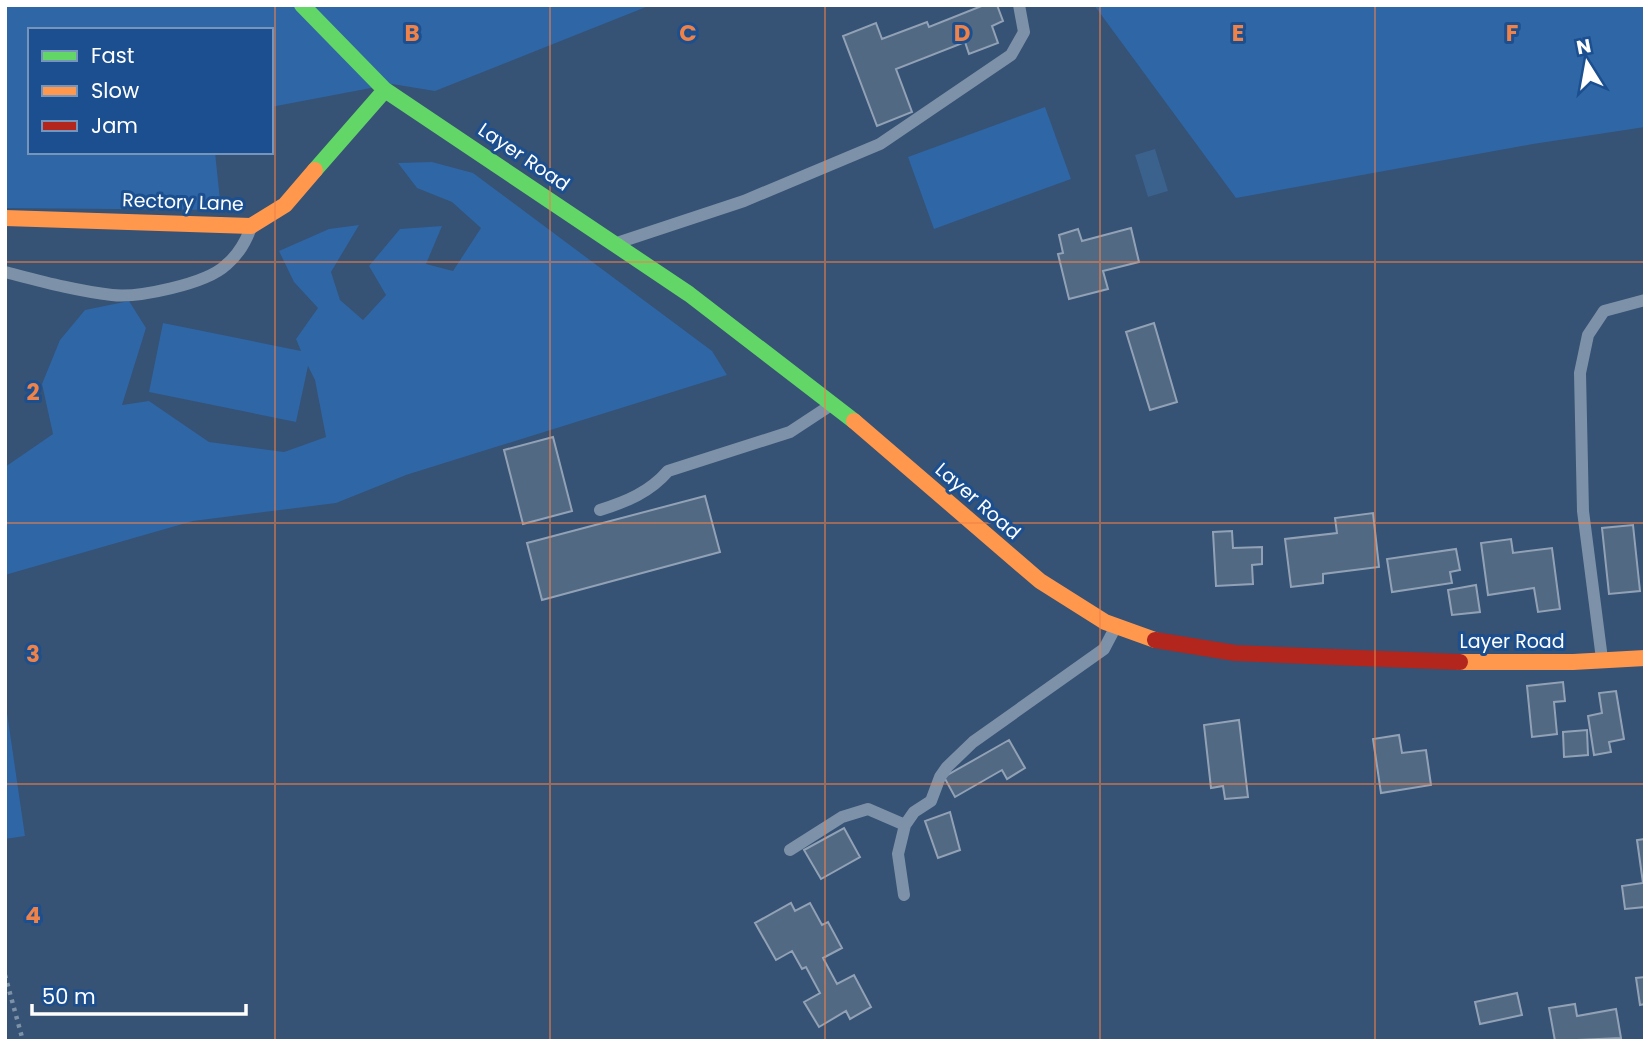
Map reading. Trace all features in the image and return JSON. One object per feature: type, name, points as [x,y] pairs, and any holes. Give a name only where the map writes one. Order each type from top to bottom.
[{"type":"street","name":"Layer Road","points":[[302,5],[385,90],[616,243],[834,403],[1030,574],[1063,598],[1116,627],[1197,648],[1264,655],[1493,664],[1645,659]]},
{"type":"street","name":"Rectory Lane","points":[[5,218],[251,226],[285,205],[385,90]]},
{"type":"lane","points":[[616,243],[744,201],[880,144],[1012,55],[1024,32],[1019,5]]},
{"type":"lane","points":[[5,272],[114,295],[161,290],[191,282],[224,267],[246,242],[251,226]]},
{"type":"lane","points":[[1603,662],[1583,512],[1580,373],[1588,335],[1604,311],[1645,300]]},
{"type":"lane","points":[[600,510],[655,486],[668,471],[790,432],[834,403]]},
{"type":"lane","points":[[904,895],[898,854],[905,825],[914,812],[931,800],[940,777],[973,742],[1104,649],[1116,627]]},
{"type":"lane","points":[[790,850],[842,817],[867,808],[905,825]]},
{"type":"path","points":[[5,975],[23,1041]]},
{"type":"shaded area","points":[[5,5],[651,5],[435,91],[392,84],[273,107],[273,28],[28,28],[28,154],[215,154],[221,210],[5,208]]},
{"type":"shaded area","points":[[1094,5],[1645,5],[1645,127],[1533,144],[1236,198]]},
{"type":"shaded area","points":[[1045,107],[1071,179],[934,229],[908,157]]},
{"type":"shaded area","points":[[1155,149],[1168,191],[1148,197],[1135,155]]},
{"type":"shaded area","points":[[432,162],[473,173],[712,351],[727,375],[406,475],[336,503],[193,521],[5,575],[5,467],[53,434],[42,384],[60,340],[85,310],[129,301],[146,328],[122,405],[149,401],[209,442],[284,452],[326,437],[315,380],[308,366],[296,422],[149,392],[163,323],[301,351],[296,339],[318,308],[294,282],[279,251],[329,229],[359,225],[331,272],[340,300],[363,320],[386,295],[369,266],[400,229],[442,226],[426,264],[453,271],[481,228],[452,202],[417,188],[398,163]]},
{"type":"shaded area","points":[[5,699],[25,836],[5,839]]},
{"type":"building","points":[[984,5],[997,5],[1003,21],[992,26],[998,43],[969,54],[965,42],[896,69],[912,112],[877,126],[843,36],[876,23],[882,39],[927,22],[929,27]]},
{"type":"building","points":[[1131,228],[1139,262],[1103,271],[1108,289],[1069,299],[1058,254],[1063,253],[1059,235],[1078,229],[1082,241]]},
{"type":"building","points":[[1154,323],[1177,402],[1150,410],[1126,332]]},
{"type":"building","points":[[553,437],[572,511],[523,524],[504,450]]},
{"type":"building","points":[[705,496],[720,552],[542,600],[527,543]]},
{"type":"building","points":[[1373,513],[1379,567],[1323,574],[1323,583],[1291,587],[1285,539],[1337,533],[1335,518]]},
{"type":"building","points":[[1633,525],[1640,591],[1609,594],[1602,528]]},
{"type":"building","points":[[1232,531],[1233,548],[1262,547],[1262,564],[1252,565],[1253,584],[1216,586],[1213,532]]},
{"type":"building","points":[[1511,539],[1513,553],[1552,548],[1560,609],[1538,612],[1534,588],[1488,595],[1481,543]]},
{"type":"building","points":[[1456,549],[1460,570],[1450,572],[1452,583],[1392,592],[1387,559]]},
{"type":"building","points":[[1476,585],[1480,612],[1452,615],[1448,590]]},
{"type":"building","points":[[1563,682],[1565,701],[1554,702],[1557,734],[1532,737],[1527,686]]},
{"type":"building","points":[[1616,691],[1624,739],[1609,742],[1611,752],[1594,755],[1588,716],[1602,713],[1599,693]]},
{"type":"building","points":[[1239,720],[1248,797],[1225,799],[1223,786],[1211,788],[1204,725]]},
{"type":"building","points":[[1587,730],[1588,755],[1564,757],[1563,732]]},
{"type":"building","points":[[1399,735],[1402,753],[1426,750],[1431,785],[1381,793],[1373,739]]},
{"type":"building","points":[[1009,740],[1025,768],[1007,779],[1002,770],[955,797],[944,777]]},
{"type":"building","points":[[950,812],[960,850],[938,858],[925,821]]},
{"type":"building","points":[[844,828],[860,857],[821,879],[804,850]]},
{"type":"building","points":[[1645,839],[1645,907],[1625,909],[1622,886],[1643,883],[1637,840]]},
{"type":"building","points":[[791,903],[795,911],[810,903],[822,925],[828,922],[842,948],[823,958],[837,984],[854,975],[871,1007],[850,1019],[846,1011],[819,1027],[804,1002],[820,993],[806,967],[802,969],[792,951],[776,960],[755,923]]},
{"type":"building","points":[[1645,977],[1645,1004],[1640,1005],[1636,978]]},
{"type":"building","points":[[1517,993],[1522,1015],[1480,1024],[1475,1002]]},
{"type":"building","points":[[1575,1004],[1577,1016],[1616,1009],[1621,1038],[1555,1041],[1549,1008]]},
{"type":"traffic: fast","points":[[302,5],[385,90],[689,294],[854,421]]},
{"type":"traffic: fast","points":[[315,170],[385,90]]},
{"type":"traffic: slow","points":[[5,218],[251,226],[285,205],[315,170]]},
{"type":"traffic: slow","points":[[854,421],[1040,581],[1105,622],[1155,640]]},
{"type":"traffic: slow","points":[[1460,662],[1573,662],[1645,658]]},
{"type":"traffic: jam","points":[[1155,640],[1235,653],[1460,662]]}]
